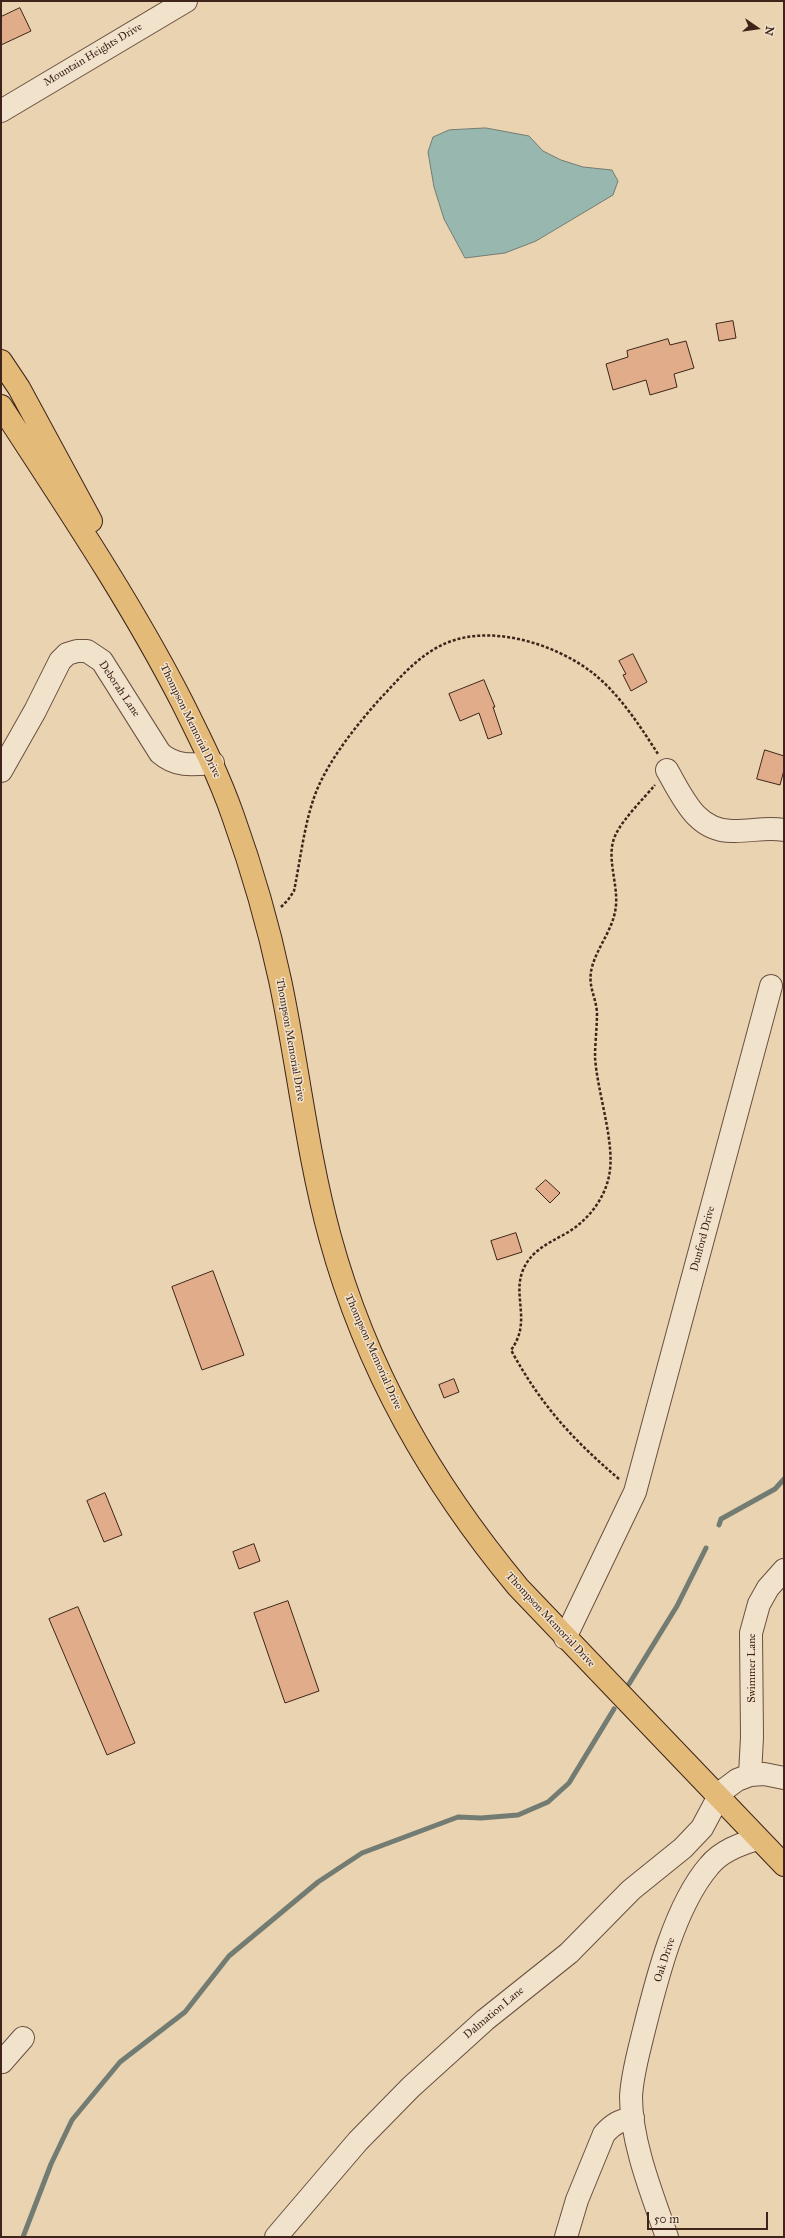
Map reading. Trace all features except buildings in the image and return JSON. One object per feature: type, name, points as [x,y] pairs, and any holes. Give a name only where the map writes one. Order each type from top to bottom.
[{"type":"main road","name":"Thompson Memorial Drive","points":[[1,361],[19,388],[105,546],[121,591]]},
{"type":"main road","name":"Thompson Memorial Drive","points":[[1,406],[121,591],[159,658],[213,763],[233,816],[266,920],[285,1006],[310,1147],[330,1236],[359,1324],[397,1407],[422,1454],[454,1506],[513,1581],[565,1638],[784,1865]]},
{"type":"street","name":"Mountain Heights Drive","points":[[1,111],[186,1]]},
{"type":"street","name":"Deborah Lane","points":[[1,771],[35,712],[60,661],[67,654],[77,651],[87,651],[102,661],[160,753],[167,759],[177,764],[189,766],[213,763]]},
{"type":"street","points":[[667,770],[690,810],[708,826],[734,831],[773,828],[784,830]]},
{"type":"street","name":"Dunford Drive","points":[[565,1638],[635,1492],[771,986]]},
{"type":"street","name":"Swimmer Lane","points":[[750,1775],[752,1737],[751,1633],[759,1604],[768,1588],[784,1570]]},
{"type":"street","points":[[750,1775],[764,1774],[784,1778]]},
{"type":"street","name":"Dalmation Lane","points":[[276,2237],[342,2158],[410,2087],[485,2020],[569,1953],[631,1890],[683,1848],[702,1828],[718,1798],[725,1789],[737,1780],[750,1775]]},
{"type":"street","name":"Oak Drive","points":[[667,2237],[654,2201],[636,2139],[631,2097],[634,2070],[663,1962],[683,1907],[693,1888],[709,1865],[718,1857],[741,1843],[758,1839]]},
{"type":"street","points":[[2,2062],[23,2038]]},
{"type":"street","points":[[566,2237],[577,2200],[604,2134],[616,2122],[633,2118]]},
{"type":"path","points":[[266,920],[288,900],[294,891],[313,803],[325,774],[369,712],[408,668],[439,646],[456,639],[478,635],[518,639],[556,652],[595,674],[614,694],[647,737],[667,770],[616,833],[611,846],[616,886],[616,906],[612,924],[592,965],[590,979],[597,1014],[595,1057],[611,1158],[609,1176],[604,1193],[594,1209],[581,1223],[543,1245],[530,1257],[521,1275],[522,1322],[519,1336],[511,1350],[526,1378],[564,1428],[586,1450],[635,1492]]},
{"type":"water","points":[[486,128],[529,136],[543,151],[561,160],[583,167],[612,170],[618,181],[613,195],[536,241],[505,253],[465,258],[444,219],[434,187],[428,152],[433,137],[449,130]]},
{"type":"waterway","points":[[719,1525],[721,1519],[775,1489],[784,1479]]},
{"type":"waterway","points":[[629,1684],[677,1606],[706,1548]]},
{"type":"waterway","points":[[23,2237],[51,2164],[72,2120],[120,2062],[185,2012],[229,1956],[318,1882],[362,1853],[458,1817],[481,1818],[518,1815],[548,1802],[569,1783],[614,1709]]}]
